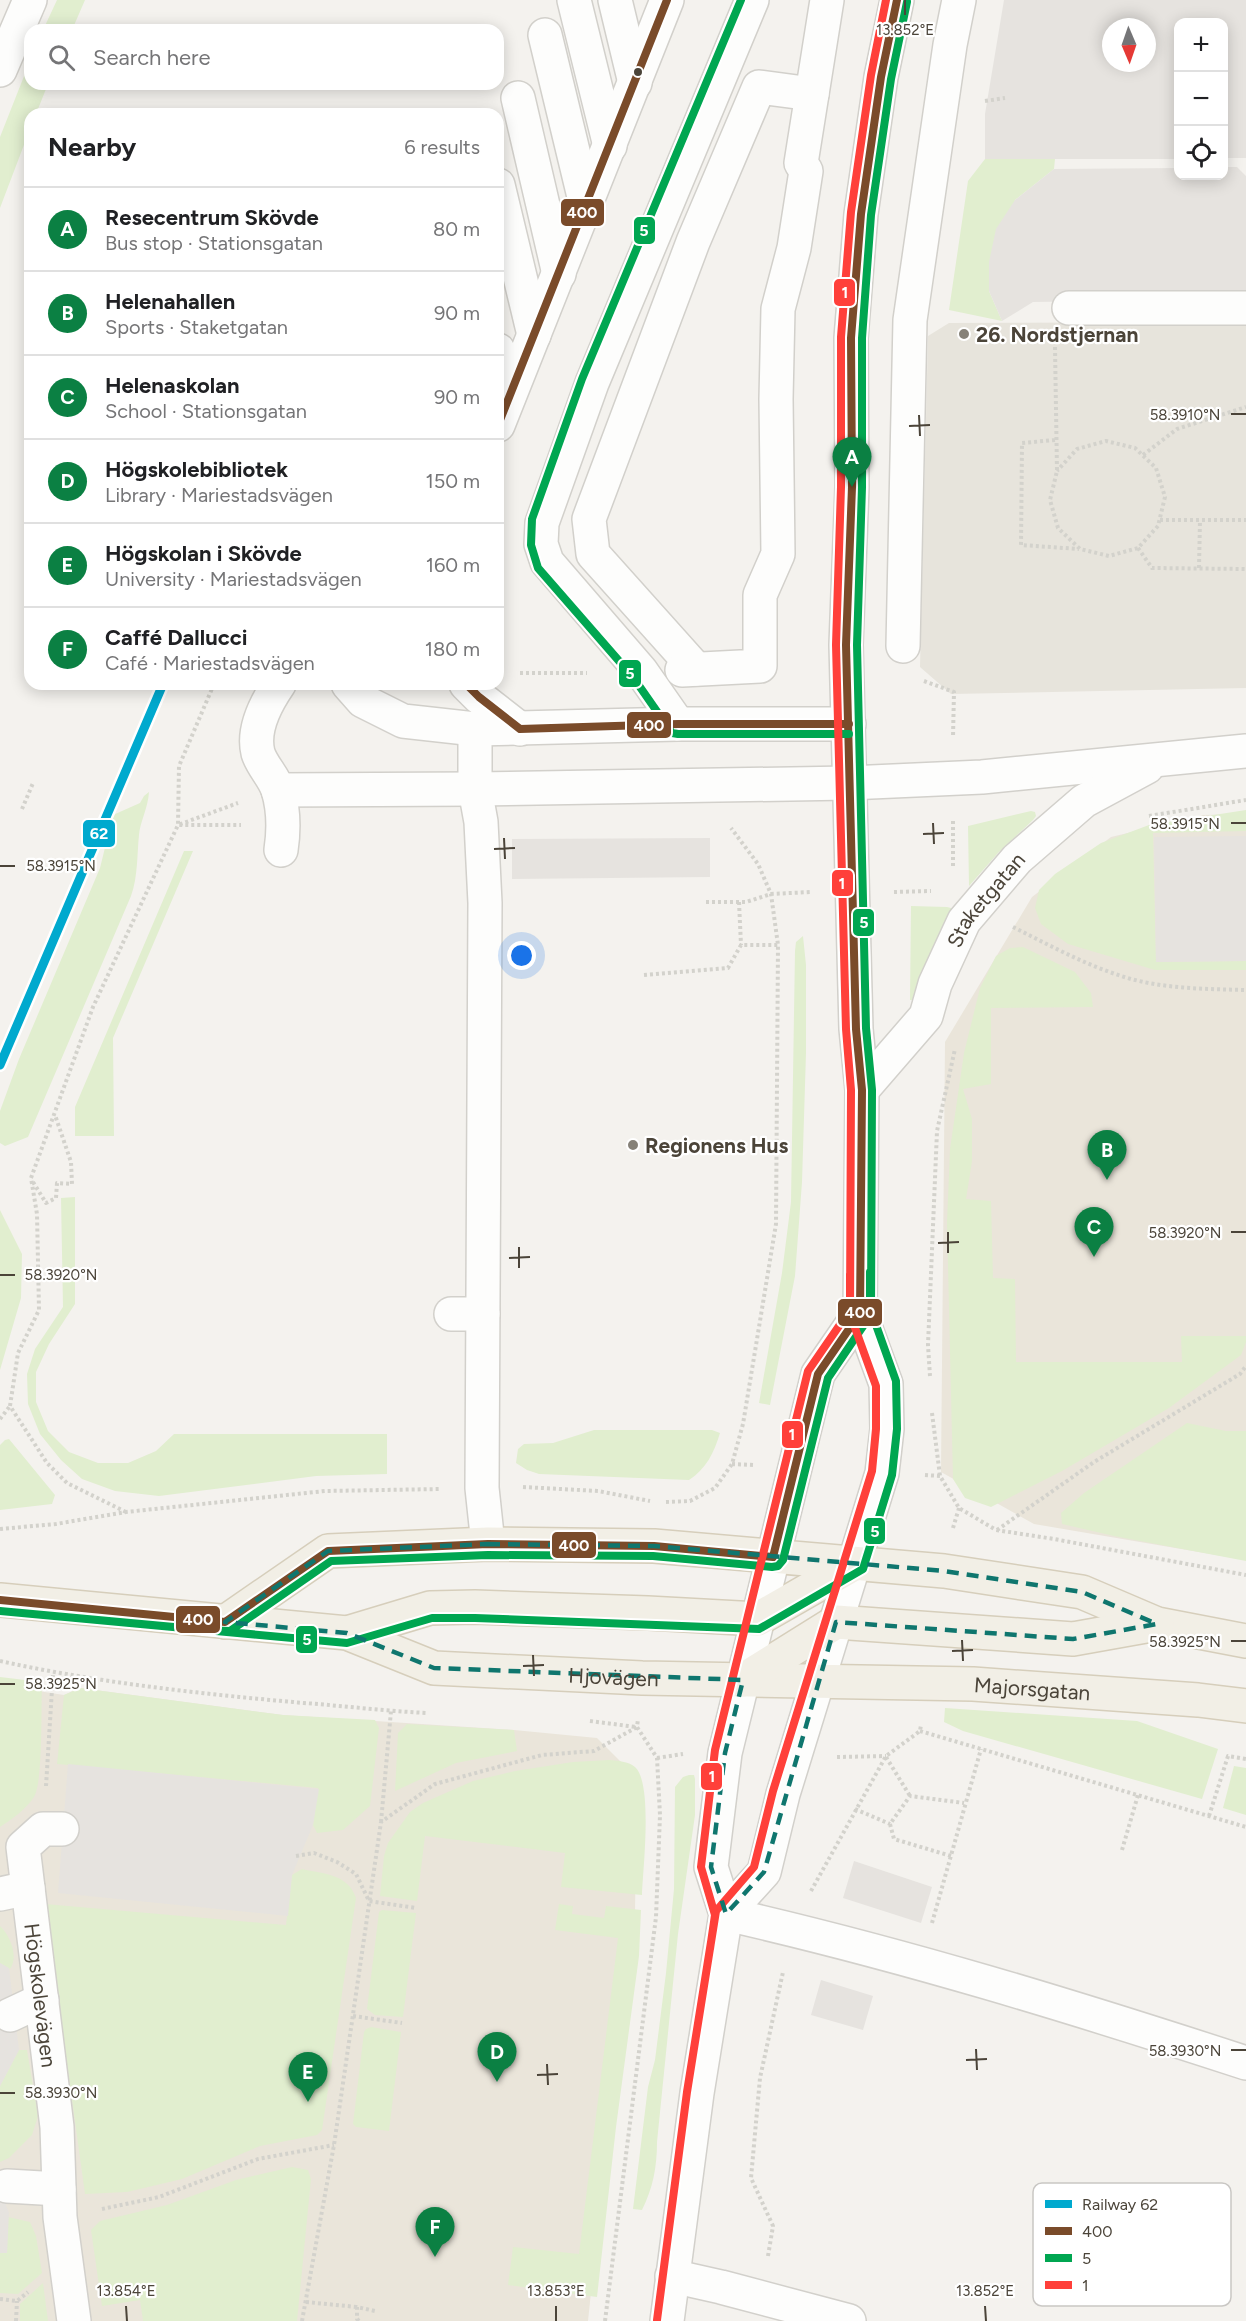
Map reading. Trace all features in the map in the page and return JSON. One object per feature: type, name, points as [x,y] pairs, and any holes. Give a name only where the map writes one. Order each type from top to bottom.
[{"type":"main road","points":[[225,1622],[328,1551],[488,1544],[654,1546],[944,1571],[1082,1592],[1157,1624],[1246,1641]]},
{"type":"main road","points":[[758,1619],[854,1564]]},
{"type":"main road","name":"Hjovägen","points":[[0,1600],[347,1633],[434,1668],[642,1678],[818,1680]]},
{"type":"main road","name":"Hjovägen","points":[[347,1633],[430,1608],[475,1607],[758,1619]]},
{"type":"main road","points":[[743,1680],[836,1622],[1073,1639],[1157,1624]]},
{"type":"main road","name":"Majorsgatan","points":[[818,1680],[973,1684],[1198,1700],[1246,1706]]},
{"type":"street","points":[[0,70],[30,0]]},
{"type":"street","points":[[574,0],[610,146]]},
{"type":"street","points":[[615,0],[635,82]]},
{"type":"street","points":[[678,724],[641,671],[547,562],[541,544],[542,523],[592,383],[752,0]]},
{"type":"street","points":[[812,94],[759,87],[693,243],[589,519],[593,554],[689,669],[760,666],[760,595],[778,554],[776,399],[778,309],[794,248],[806,171],[801,164],[827,0]]},
{"type":"street","points":[[726,1914],[764,1872],[783,1794],[882,1473],[887,1429],[886,1384],[860,1313],[862,1090],[856,1029],[846,645],[852,487],[851,338],[861,214],[881,77],[897,0]]},
{"type":"street","points":[[903,646],[910,320],[950,45],[959,0]]},
{"type":"street","points":[[504,411],[635,82],[660,6]]},
{"type":"street","points":[[545,35],[586,205]]},
{"type":"street","points":[[518,98],[559,274]]},
{"type":"street","points":[[504,210],[534,335]]},
{"type":"street","points":[[1069,308],[1246,308]]},
{"type":"street","points":[[276,690],[260,721],[256,738],[258,754],[278,789],[284,825],[281,850]]},
{"type":"street","points":[[353,690],[363,701],[403,721],[475,729],[678,724],[849,724]]},
{"type":"street","points":[[472,690],[520,729]]},
{"type":"street","points":[[475,729],[475,789],[481,822],[485,903],[483,1488],[488,1544]]},
{"type":"street","name":"Staketgatan","points":[[278,789],[475,789],[849,783],[982,777],[1246,751]]},
{"type":"street","name":"Staketgatan","points":[[862,1090],[926,1016],[935,984],[963,921],[1017,859],[1084,801],[1160,759]]},
{"type":"street","points":[[667,2321],[697,2093],[726,1914],[711,1867],[725,1753],[818,1374],[860,1313]]},
{"type":"street","points":[[451,1314],[483,1314]]},
{"type":"street","name":"Högskolevägen","points":[[43,1835],[14,1891],[42,2000],[57,2127],[60,2203],[74,2321]]},
{"type":"street","points":[[726,1914],[796,1930],[1052,2000],[1246,2062]]},
{"type":"street","points":[[9,2015],[42,2000]]},
{"type":"street","points":[[7,2186],[60,2203]]},
{"type":"street","points":[[672,2276],[849,2321]]},
{"type":"path","points":[[987,101],[1005,98]]},
{"type":"path","points":[[1055,342],[1057,471],[1050,500],[1058,528],[1080,549]]},
{"type":"path","points":[[1143,455],[1177,429],[1246,407]]},
{"type":"path","points":[[1055,440],[1022,443],[1021,545],[1080,549],[1109,556],[1138,548],[1158,526],[1165,497],[1156,468],[1135,448],[1106,441],[1077,449],[1057,471]]},
{"type":"path","points":[[1160,520],[1246,520]]},
{"type":"path","points":[[1199,568],[1200,520]]},
{"type":"path","points":[[1138,548],[1152,568],[1246,569]]},
{"type":"path","points":[[510,674],[591,674]]},
{"type":"path","points":[[0,1419],[10,1406],[18,1353],[39,1310],[37,1214],[31,1179],[93,1007],[178,825],[178,766],[211,690]]},
{"type":"path","points":[[953,726],[954,692]]},
{"type":"path","points":[[22,809],[33,783]]},
{"type":"path","points":[[178,825],[278,789]]},
{"type":"path","points":[[1141,818],[1246,800]]},
{"type":"path","points":[[178,825],[216,825]]},
{"type":"path","points":[[522,1487],[598,1491],[657,1502],[690,1501],[715,1488],[732,1464],[743,1424],[776,1224],[778,945],[771,894],[758,864],[729,825]]},
{"type":"path","points":[[953,831],[953,867]]},
{"type":"path","points":[[706,902],[739,902],[755,900],[771,894],[797,892]]},
{"type":"path","points":[[644,975],[728,968],[741,945],[739,902]]},
{"type":"path","points":[[1007,924],[1076,959],[1131,979],[1184,988],[1246,990]]},
{"type":"path","points":[[741,945],[778,945]]},
{"type":"path","points":[[930,1378],[928,1345],[937,1131],[956,1043]]},
{"type":"path","points":[[31,1179],[46,1203],[56,1198],[57,1182],[73,1184],[71,1162],[54,1115]]},
{"type":"path","points":[[996,1530],[1094,1462],[1240,1374],[1246,1366]]},
{"type":"path","points":[[10,1406],[46,1463],[67,1483],[126,1512]]},
{"type":"path","points":[[932,1412],[940,1476],[959,1508],[996,1530],[1246,1575]]},
{"type":"path","points":[[732,1464],[756,1465]]},
{"type":"path","points":[[920,1475],[940,1476]]},
{"type":"path","points":[[0,1529],[56,1524],[126,1512],[325,1491],[443,1489]]},
{"type":"path","points":[[0,1662],[52,1673],[227,1696],[434,1713]]},
{"type":"path","points":[[43,1835],[52,1673]]},
{"type":"path","points":[[302,2321],[334,2145],[353,2016],[381,1822],[391,1711]]},
{"type":"path","points":[[578,1720],[637,1727]]},
{"type":"path","points":[[381,1822],[435,1784],[542,1755],[594,1751],[637,1727]]},
{"type":"path","points":[[605,2321],[656,1917],[660,1815],[657,1758],[637,1727]]},
{"type":"path","points":[[770,2250],[773,2226],[751,2178],[760,2078],[782,1972],[813,1887],[886,1756],[920,1731],[1246,1827]]},
{"type":"path","points":[[919,1964],[981,1749]]},
{"type":"path","points":[[657,1758],[688,1754]]},
{"type":"path","points":[[827,1758],[886,1756]]},
{"type":"path","points":[[886,1756],[910,1796]]},
{"type":"path","points":[[1209,1816],[1228,1756],[1246,1759]]},
{"type":"path","points":[[1122,1850],[1138,1795]]},
{"type":"path","points":[[910,1796],[964,1803]]},
{"type":"path","points":[[890,1824],[910,1796]]},
{"type":"path","points":[[855,1809],[890,1824]]},
{"type":"path","points":[[890,1824],[894,1839],[951,1856]]},
{"type":"path","points":[[296,1856],[314,1852],[337,1862],[356,1874],[369,1901]]},
{"type":"path","points":[[369,1901],[416,1908]]},
{"type":"path","points":[[353,2016],[402,2023]]},
{"type":"path","points":[[60,2203],[159,2197],[258,2159],[334,2145]]},
{"type":"path","points":[[16,2321],[17,2301]]},
{"type":"path","points":[[306,2302],[375,2311]]},
{"type":"path","points":[[357,2307],[359,2321]]},
{"type":"highlighted area","points":[[488,1544],[654,1546],[944,1571],[1082,1592],[1157,1624],[1073,1639],[836,1622],[764,1872],[726,1914],[711,1867],[725,1753],[743,1680],[434,1668],[347,1633],[225,1622],[328,1551]]},
{"type":"shaded area","points":[[1004,0],[1246,0],[1246,158],[1228,158],[1228,18],[1174,18],[1174,159],[985,159],[985,114]]},
{"type":"shaded area","points":[[1228,167],[1237,167],[1246,176],[1246,299],[1033,302],[1002,321],[989,291],[989,262],[996,229],[1015,200],[1054,169],[1174,168],[1174,180],[1228,180]]},
{"type":"shaded area","points":[[1246,322],[1246,688],[951,694],[920,667],[928,336],[949,323]]},
{"type":"shaded area","points":[[1246,814],[1246,1560],[1034,1524],[941,1472],[945,1042],[1032,897],[1111,837],[1203,815]]},
{"type":"shaded area","points":[[1246,836],[1246,961],[1156,962],[1154,837]]},
{"type":"shaded area","points":[[710,838],[710,877],[512,879],[512,839]]},
{"type":"shaded area","points":[[0,1685],[64,1695],[80,1688],[283,1715],[514,1730],[597,1738],[637,1778],[634,1978],[598,2225],[588,2321],[0,2321]]},
{"type":"shaded area","points":[[68,1764],[319,1789],[313,1825],[292,1875],[288,1916],[58,1893]]},
{"type":"shaded area","points":[[854,1861],[932,1887],[921,1923],[843,1898]]},
{"type":"shaded area","points":[[0,1963],[9,1968],[19,2050],[0,2086]]},
{"type":"shaded area","points":[[821,1980],[873,1996],[863,2030],[811,2015]]},
{"type":"shaded area","points":[[0,2189],[9,2213],[7,2253],[0,2253]]},
{"type":"green space","points":[[57,0],[85,0],[75,24],[46,24]]},
{"type":"green space","points":[[24,76],[24,90],[46,90],[38,108],[24,108],[24,145],[0,208],[0,137]]},
{"type":"green space","points":[[985,159],[1055,159],[1054,169],[1015,200],[989,291],[1002,321],[949,310],[968,181]]},
{"type":"green space","points":[[149,792],[140,830],[136,873],[131,896],[28,1137],[5,1146],[0,1143],[0,1111],[19,1059],[100,868],[113,815],[140,803]]},
{"type":"green space","points":[[1246,810],[1246,831],[1153,833],[1156,962],[1246,961],[1246,970],[1155,970],[1068,944],[1041,924],[1035,908],[1039,890],[1055,874],[1101,843],[1149,825]]},
{"type":"green space","points":[[1035,812],[1036,816],[1033,820],[998,853],[969,886],[968,826]]},
{"type":"green space","points":[[184,851],[193,851],[113,1038],[114,1136],[75,1136],[75,1107]]},
{"type":"green space","points":[[911,906],[947,907],[951,908],[952,912],[914,1000],[910,1000]]},
{"type":"green space","points":[[803,936],[806,965],[806,1053],[802,1182],[795,1276],[770,1405],[759,1403],[782,1273],[791,1202],[795,951],[796,942]]},
{"type":"green space","points":[[1023,947],[1075,972],[1091,993],[1093,1007],[991,1008],[991,1084],[963,1089],[972,1119],[972,1161],[966,1199],[991,1201],[993,1278],[1015,1279],[1016,1362],[1182,1362],[1181,1336],[1246,1336],[1246,1342],[1241,1355],[1169,1408],[1062,1471],[991,1507],[965,1498],[953,1479],[947,1223],[950,1149],[964,1053],[980,988],[996,956],[1010,948]]},
{"type":"green space","points":[[75,1197],[75,1304],[49,1344],[36,1372],[36,1402],[48,1431],[69,1452],[98,1463],[128,1463],[156,1451],[174,1434],[387,1434],[387,1474],[316,1476],[159,1496],[115,1491],[82,1479],[61,1460],[40,1434],[28,1404],[27,1374],[35,1349],[63,1307],[61,1198]]},
{"type":"green space","points":[[0,1210],[22,1254],[21,1298],[0,1370]]},
{"type":"green space","points":[[1187,1423],[1226,1431],[1246,1431],[1246,1561],[1062,1524],[1061,1513],[1084,1493]]},
{"type":"green space","points":[[594,1430],[712,1430],[720,1433],[709,1460],[689,1480],[539,1474],[516,1463],[518,1449],[524,1444],[553,1443]]},
{"type":"green space","points":[[9,1439],[55,1495],[52,1504],[0,1510],[0,1445]]},
{"type":"green space","points":[[0,1677],[42,1682],[38,1786],[32,1800],[24,1809],[0,1827]]},
{"type":"green space","points":[[80,1688],[283,1715],[375,1720],[379,1728],[370,1806],[343,1830],[317,1833],[313,1825],[318,1788],[57,1764],[64,1695]]},
{"type":"green space","points":[[945,1708],[1137,1721],[1218,1749],[1202,1799],[963,1731],[944,1722]]},
{"type":"green space","points":[[407,1724],[514,1730],[517,1751],[456,1763],[395,1791],[398,1733]]},
{"type":"green space","points":[[609,1760],[632,1765],[641,1776],[645,1808],[642,1895],[561,1887],[565,1853],[425,1836],[417,1901],[380,1896],[384,1856],[388,1843],[410,1812],[423,1803],[473,1781],[515,1771],[573,1762]]},
{"type":"green space","points":[[1234,1766],[1246,1768],[1246,1815],[1223,1808]]},
{"type":"green space","points":[[694,1775],[695,1779],[695,1815],[678,1934],[655,2169],[652,2185],[642,2210],[633,2209],[648,2087],[655,2060],[666,1973],[674,1889],[675,1787],[683,1777]]},
{"type":"green space","points":[[302,1869],[334,1876],[347,1884],[356,1898],[322,2130],[317,2135],[260,2146],[182,2179],[127,2192],[85,2194],[45,1904],[286,1925],[292,1875]]},
{"type":"green space","points":[[559,1904],[573,1906],[572,1914],[604,1918],[606,1906],[641,1910],[639,1956],[616,2127],[597,2297],[508,2285],[513,2247],[579,2254],[618,1938],[555,1930]]},
{"type":"green space","points":[[382,1910],[416,1913],[403,2017],[375,2015],[367,2009],[379,1912]]},
{"type":"green space","points":[[0,1926],[12,1946],[14,1958],[10,1969],[0,1963]]},
{"type":"green space","points":[[371,2027],[401,2032],[389,2131],[356,2127],[353,2124],[364,2032]]},
{"type":"green space","points":[[19,2050],[27,2050],[38,2116],[32,2135],[9,2158],[0,2162],[0,2086]]},
{"type":"green space","points":[[292,2167],[308,2170],[311,2179],[297,2321],[143,2321],[140,2300],[102,2306],[91,2230],[100,2221],[167,2205],[236,2180]]},
{"type":"green space","points":[[8,2217],[30,2222],[36,2236],[42,2273],[18,2294],[0,2293],[0,2253],[7,2253]]},
{"type":"green space","points":[[43,2283],[48,2321],[20,2321],[20,2304]]},
{"type":"rail line","name":"62","points":[[0,1065],[160,690]]},
{"type":"transit line","name":"400","points":[[504,410],[667,0]]},
{"type":"transit line","name":"5","points":[[741,0],[582,379],[532,519],[531,545],[538,568],[633,677],[672,733],[849,734]]},
{"type":"transit line","name":"1","points":[[657,2320],[687,2092],[716,1911],[754,1867],[773,1791],[872,1471],[876,1429],[876,1386],[850,1314],[851,1090],[846,1029],[836,645],[841,487],[841,337],[851,212],[871,75],[886,0]]},
{"type":"transit line","name":"400","points":[[773,1557],[818,1374],[860,1313],[862,1090],[856,1029],[846,645],[852,487],[851,338],[861,214],[881,77],[897,0]]},
{"type":"transit line","name":"5","points":[[0,1611],[347,1643],[432,1618],[759,1629],[863,1569],[892,1475],[897,1429],[896,1381],[871,1311],[872,1090],[866,1028],[857,645],[862,487],[862,338],[871,215],[891,79],[907,2]]},
{"type":"transit line","name":"400","points":[[472,690],[520,729],[678,724],[849,724]]},
{"type":"transit line","name":"5","points":[[202,1630],[230,1631],[331,1561],[488,1555],[653,1556],[778,1566],[783,1560],[828,1378],[870,1316],[870,1272]]},
{"type":"transit line","name":"1","points":[[710,1949],[715,1915],[701,1867],[715,1750],[808,1371],[850,1310],[850,1274]]},
{"type":"transit line","name":"400","points":[[0,1600],[225,1622],[328,1551],[488,1544],[654,1546],[773,1557]]},
{"type":"place","name":"26. Nordstjernan","points":[[964,334]]},
{"type":"place","name":"Resecentrum Skövde","points":[[852,487]]},
{"type":"place","name":"Regionens Hus","points":[[633,1145]]},
{"type":"place","name":"Helenahallen","points":[[1107,1180]]},
{"type":"place","name":"Helenaskolan","points":[[1094,1257]]},
{"type":"place","name":"Högskolebibliotek","points":[[497,2082]]},
{"type":"place","name":"Högskolan i Skövde","points":[[308,2102]]},
{"type":"place","name":"Caffé Dallucci","points":[[435,2257]]}]
